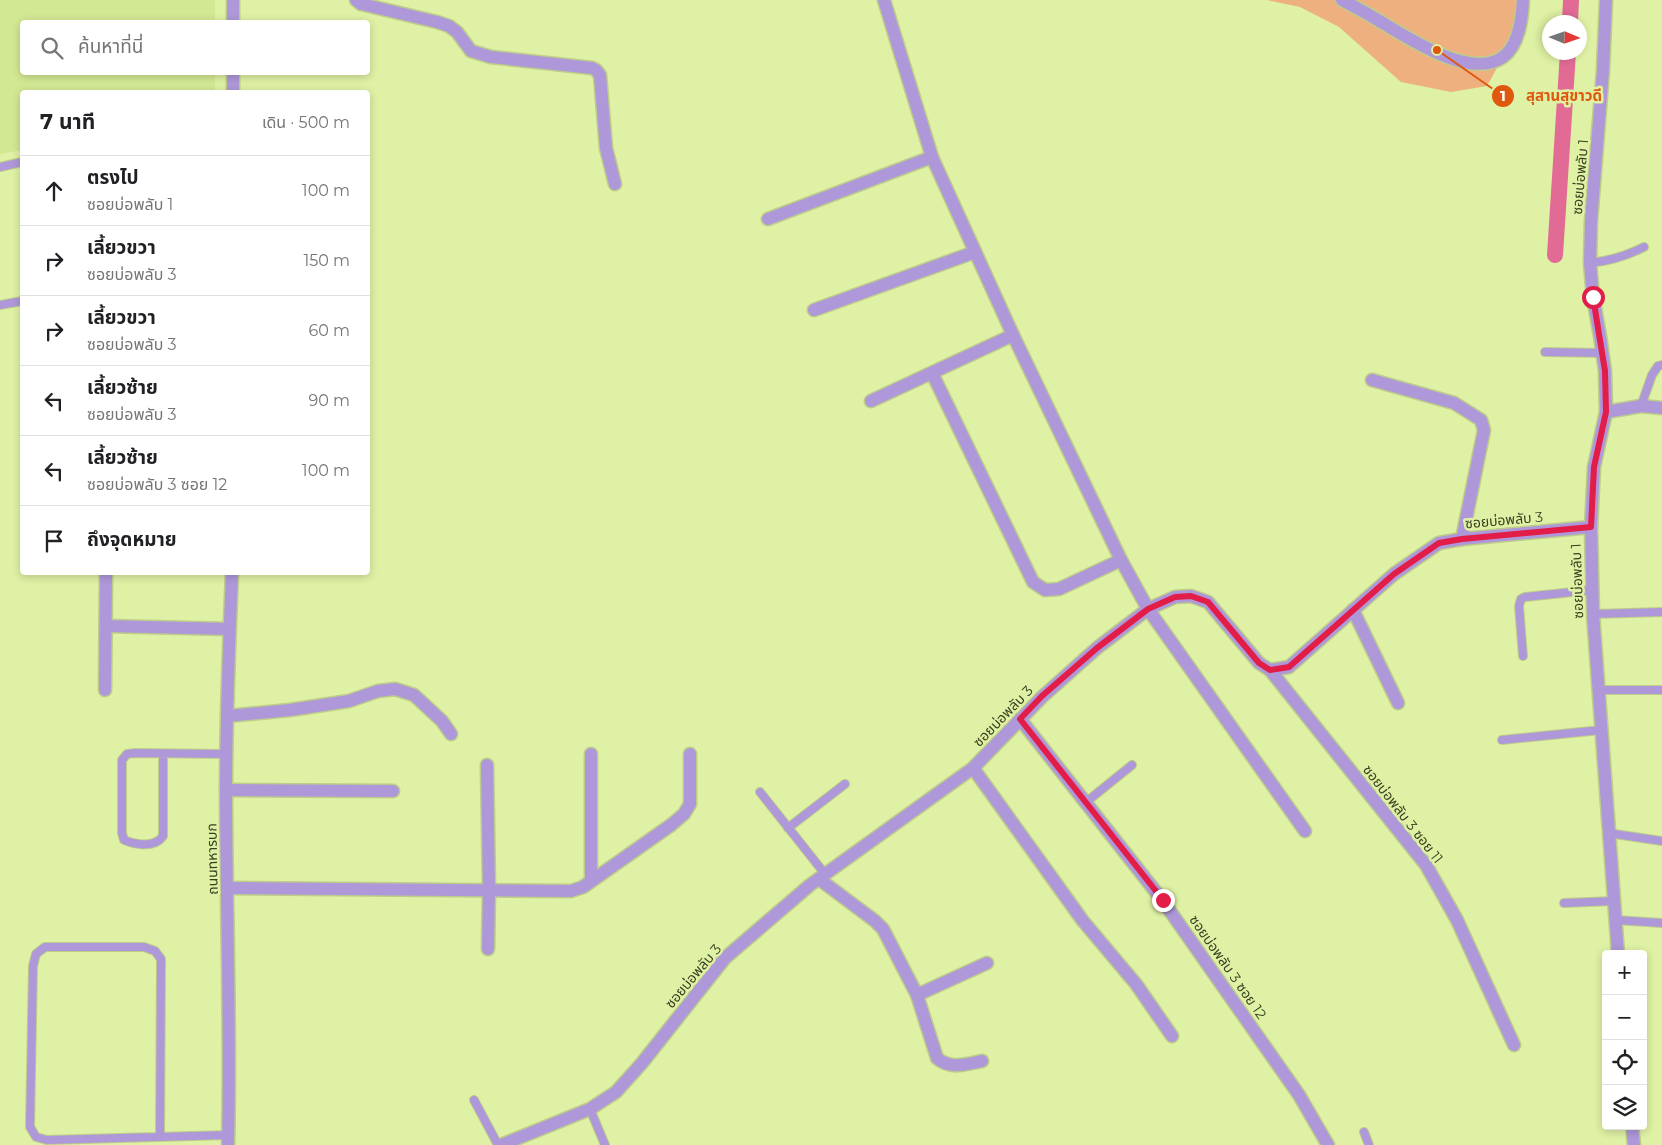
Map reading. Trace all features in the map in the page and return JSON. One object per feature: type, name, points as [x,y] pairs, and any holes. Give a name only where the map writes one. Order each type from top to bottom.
[{"type":"street","points":[[233,0],[233,20]]},
{"type":"street","points":[[356,0],[361,4],[449,26],[457,32],[471,51],[478,54],[596,70],[600,75],[606,148],[615,184]]},
{"type":"street","points":[[884,0],[932,157],[1013,335],[1121,560],[1148,609],[1305,831]]},
{"type":"street","points":[[1342,0],[1406,38],[1449,59],[1468,63],[1486,63],[1502,57],[1513,46],[1520,28],[1524,0]]},
{"type":"street","name":"ซอยบ่อพลับ 1","points":[[1606,0],[1603,70],[1591,221],[1590,263],[1593,297],[1605,371],[1606,412],[1594,467],[1591,527],[1593,614],[1618,950]]},
{"type":"street","points":[[233,75],[233,90]]},
{"type":"street","points":[[768,219],[932,157]]},
{"type":"street","points":[[814,310],[975,252]]},
{"type":"street","points":[[871,401],[1013,335]]},
{"type":"street","points":[[932,373],[1033,582],[1045,590],[1059,589],[1121,560]]},
{"type":"street","points":[[1372,380],[1454,404],[1481,420],[1484,430],[1462,539]]},
{"type":"street","points":[[1606,412],[1641,406],[1662,408]]},
{"type":"street","name":"ซอยบ่อพลับ 3","points":[[499,1145],[590,1109],[616,1092],[642,1063],[725,958],[822,877],[973,768],[1042,696],[1097,648],[1148,609],[1175,597],[1191,596],[1208,602],[1259,663],[1270,670],[1289,667],[1394,574],[1439,543],[1462,539],[1591,527]]},
{"type":"street","points":[[105,690],[106,575]]},
{"type":"street","name":"ถนนทหารบก","points":[[228,1140],[230,1063],[226,716],[232,575]]},
{"type":"street","points":[[1353,610],[1398,703]]},
{"type":"street","points":[[106,626],[229,629]]},
{"type":"street","name":"ซอยบ่อพลับ 3 ซอย 11","points":[[1270,670],[1426,865],[1457,920],[1514,1045]]},
{"type":"street","points":[[226,716],[290,710],[349,701],[378,691],[394,689],[414,695],[442,721],[451,734]]},
{"type":"street","name":"ซอยบ่อพลับ 3 ซอย 12","points":[[1020,719],[1163,900],[1300,1095],[1328,1145]]},
{"type":"street","points":[[591,754],[591,881]]},
{"type":"street","points":[[228,888],[571,891],[583,887],[672,825],[684,814],[690,804],[690,754]]},
{"type":"street","points":[[487,765],[488,949]]},
{"type":"street","points":[[973,768],[1083,921],[1136,984],[1172,1036]]},
{"type":"street","points":[[226,790],[392,792]]},
{"type":"street","points":[[822,877],[883,930],[918,995],[937,1058],[948,1065],[955,1066],[982,1061]]},
{"type":"street","points":[[918,995],[987,963]]},
{"type":"street","points":[[1632,1130],[1634,1145]]},
{"type":"lane","points":[[0,167],[20,162]]},
{"type":"lane","points":[[1590,263],[1611,260],[1644,247]]},
{"type":"lane","points":[[0,305],[20,301]]},
{"type":"lane","points":[[1544,352],[1603,353]]},
{"type":"lane","points":[[1641,406],[1652,375],[1658,366],[1662,365]]},
{"type":"lane","points":[[1523,656],[1519,606],[1521,599],[1525,596],[1592,590]]},
{"type":"lane","points":[[1593,614],[1662,612]]},
{"type":"lane","points":[[1598,690],[1662,690]]},
{"type":"lane","points":[[1502,740],[1601,730]]},
{"type":"lane","points":[[164,754],[163,836],[154,844],[131,843],[124,840],[122,833],[122,760],[127,754],[164,754],[226,754]]},
{"type":"lane","points":[[1085,802],[1132,765]]},
{"type":"lane","points":[[788,828],[844,784]]},
{"type":"lane","points":[[760,792],[822,877]]},
{"type":"lane","points":[[1608,833],[1662,841]]},
{"type":"lane","points":[[1564,903],[1614,901]]},
{"type":"lane","points":[[1615,920],[1662,923]]},
{"type":"lane","points":[[160,1137],[161,959],[155,951],[144,947],[45,947],[36,954],[33,966],[30,1128],[36,1137],[47,1140],[160,1137],[228,1140]]},
{"type":"lane","points":[[474,1100],[499,1145]]},
{"type":"lane","points":[[590,1109],[605,1145]]},
{"type":"lane","points":[[1364,1132],[1369,1145]]},
{"type":"shaded area","points":[[0,0],[215,0],[215,20],[20,20],[20,75],[215,75],[215,90],[20,90],[20,150],[0,154]]},
{"type":"shaded area","points":[[1267,0],[1524,1],[1503,57],[1487,86],[1451,92],[1401,82],[1339,27],[1300,7]]},
{"type":"waterway","points":[[1570,15],[1571,0]]},
{"type":"waterway","points":[[1555,255],[1567,60]]},
{"type":"place","name":"สุสานสุขาวดี","points":[[1437,50]]},
{"type":"route","points":[[1163,900],[1020,719],[1042,696],[1097,648],[1148,609],[1175,597],[1191,596],[1208,602],[1259,663],[1270,670],[1289,667],[1394,574],[1439,543],[1462,539],[1591,527],[1594,467],[1606,412],[1605,371],[1593,297]]}]
